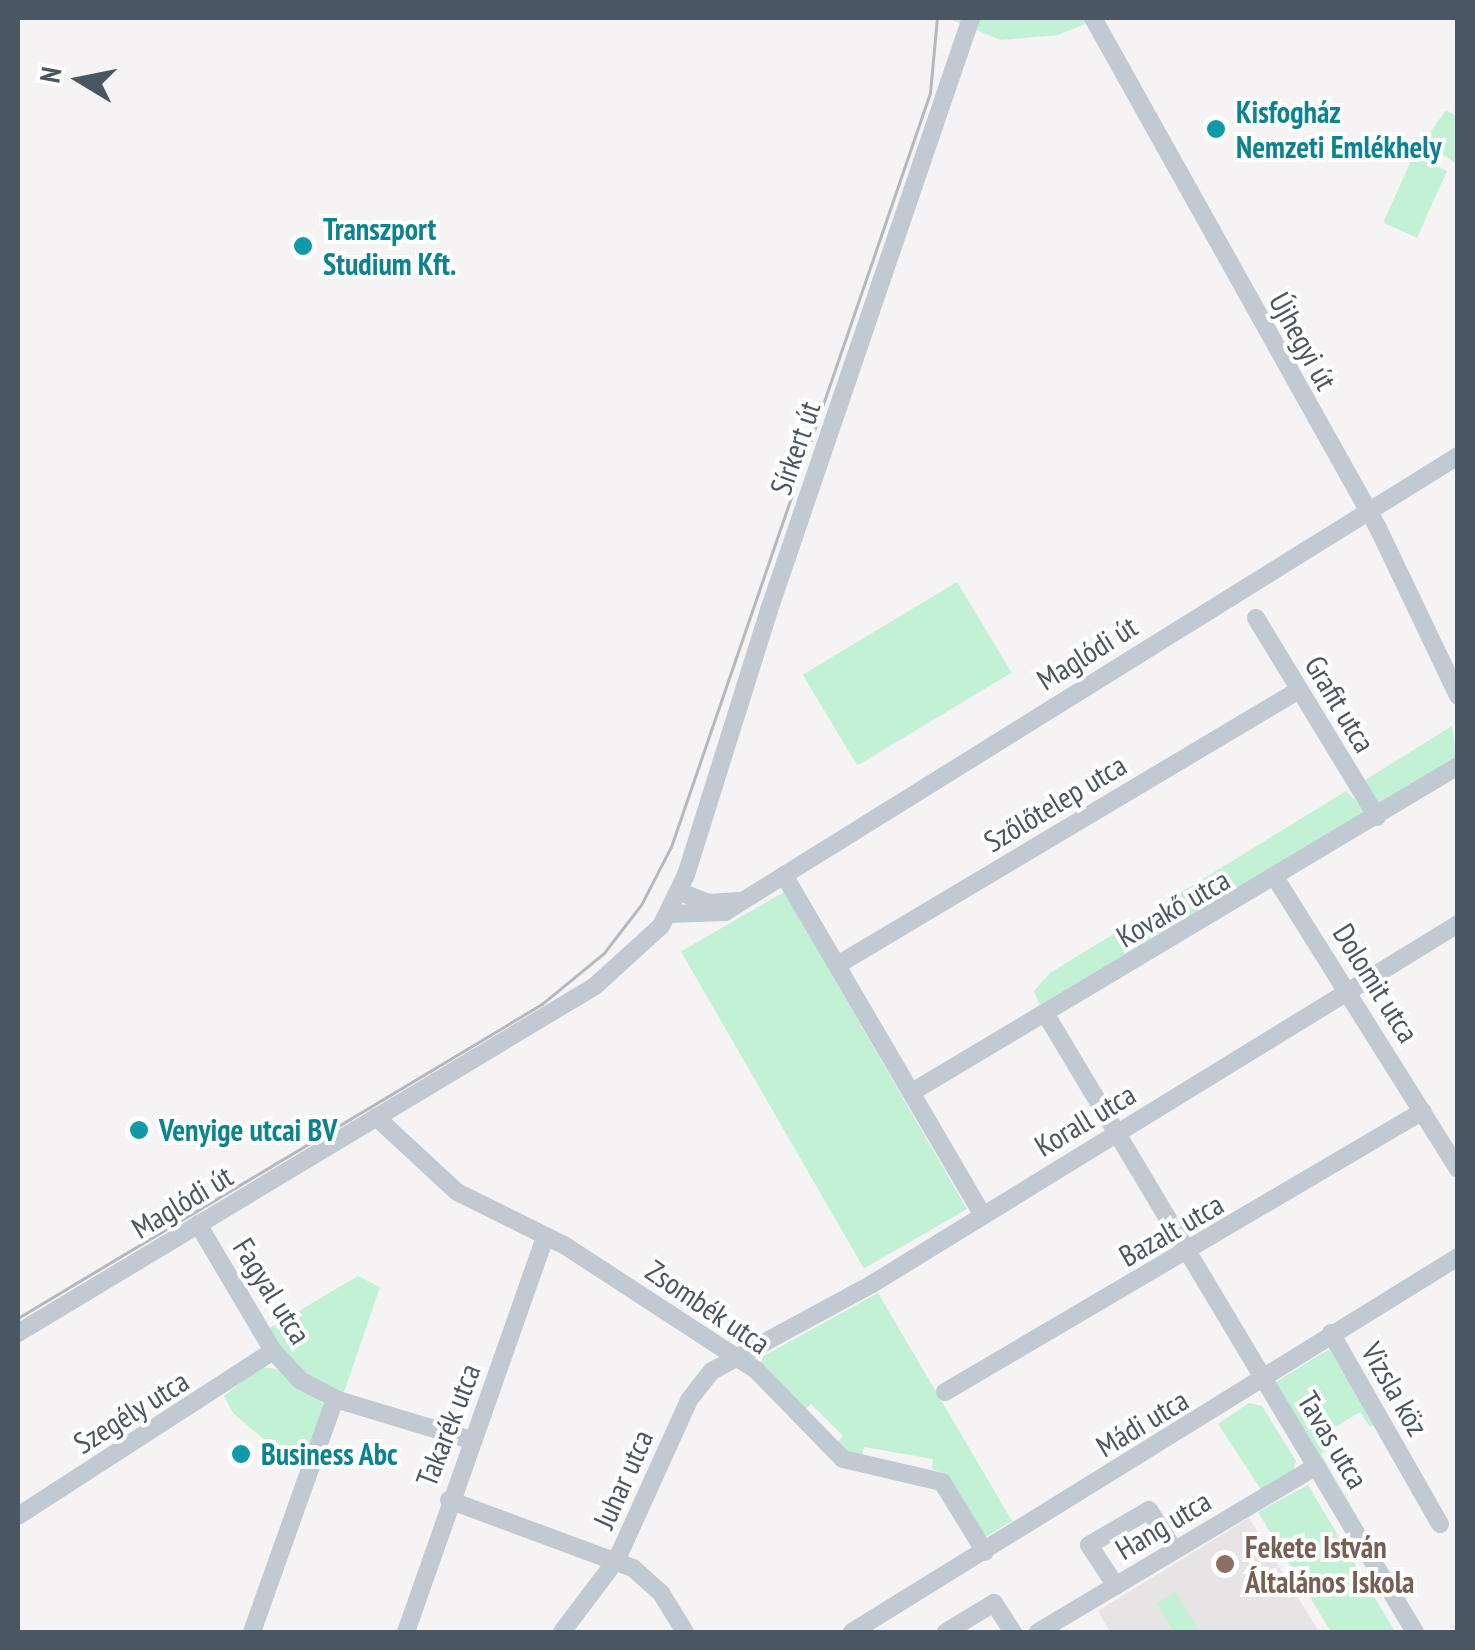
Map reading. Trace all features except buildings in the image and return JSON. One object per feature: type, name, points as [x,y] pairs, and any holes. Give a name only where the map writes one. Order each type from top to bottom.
[{"type":"street","name":"Újhegyi út","points":[[1094,18],[1367,509],[1458,696]]},
{"type":"street","name":"Sírkert út","points":[[680,892],[768,610],[972,20]]},
{"type":"street","name":"Maglódi út","points":[[669,914],[716,916],[1458,456]]},
{"type":"street","name":"Grafit utca","points":[[1256,618],[1377,817]]},
{"type":"street","name":"Szőlőtelep utca","points":[[839,964],[1299,690]]},
{"type":"street","name":"Kovakő utca","points":[[912,1092],[1276,879],[1458,766]]},
{"type":"street","points":[[784,875],[982,1214]]},
{"type":"street","name":"Dolomit utca","points":[[1276,879],[1352,992],[1458,1169]]},
{"type":"street","name":"Maglódi út","points":[[18,1333],[596,986],[640,951],[669,914],[680,892]]},
{"type":"street","points":[[680,892],[719,904],[746,898]]},
{"type":"street","name":"Korall utca","points":[[739,1360],[1352,992],[1458,924]]},
{"type":"street","name":"Tavas utca","points":[[1045,1012],[1415,1632]]},
{"type":"street","name":"Bazalt utca","points":[[945,1392],[1423,1111]]},
{"type":"street","name":"Zsombék utca","points":[[376,1117],[442,1182],[545,1237],[739,1360],[842,1459],[942,1482],[984,1552]]},
{"type":"street","name":"Fagyal utca","points":[[198,1224],[273,1350],[300,1380],[334,1399],[474,1441]]},
{"type":"street","name":"Takarék utca","points":[[406,1632],[449,1500],[474,1441],[545,1237]]},
{"type":"street","name":"Mádi utca","points":[[852,1632],[1458,1257]]},
{"type":"street","name":"Vizsla köz","points":[[1331,1334],[1440,1524]]},
{"type":"street","name":"Szegély utca","points":[[18,1516],[273,1350]]},
{"type":"street","name":"Juhar utca","points":[[562,1632],[617,1559],[696,1386],[739,1360]]},
{"type":"street","points":[[252,1632],[334,1399]]},
{"type":"street","name":"Hang utca","points":[[1038,1632],[1316,1466]]},
{"type":"street","points":[[449,1500],[617,1559],[653,1584],[686,1632]]},
{"type":"street","points":[[1116,1586],[1090,1546],[1148,1510],[1174,1550]]},
{"type":"street","points":[[946,1632],[994,1603],[1012,1632]]},
{"type":"shaded area","name":"Fekete István Általános Iskola","points":[[1249,1518],[1319,1632],[1110,1632],[1098,1611]]},
{"type":"green space","points":[[947,18],[1100,18],[1058,35],[1001,40]]},
{"type":"green space","points":[[1446,110],[1457,117],[1457,164],[1424,141]]},
{"type":"green space","points":[[1413,156],[1447,171],[1417,238],[1383,223]]},
{"type":"green space","points":[[957,582],[1012,673],[857,766],[803,675]]},
{"type":"green space","points":[[1452,726],[1457,760],[1380,806],[1362,782]]},
{"type":"green space","points":[[1346,791],[1364,809],[1361,819],[1043,1007],[1039,1003],[1034,991],[1050,973]]},
{"type":"green space","points":[[784,892],[967,1209],[864,1268],[681,952]]},
{"type":"green space","points":[[358,1276],[380,1287],[342,1398],[296,1372],[268,1329]]},
{"type":"green space","points":[[878,1293],[1012,1521],[984,1538],[947,1474],[932,1469],[933,1459],[864,1447],[862,1456],[849,1453],[837,1443],[843,1436],[811,1404],[804,1410],[760,1365],[762,1357]]},
{"type":"green space","points":[[1329,1349],[1376,1424],[1370,1427],[1360,1412],[1332,1429],[1339,1442],[1321,1454],[1388,1570],[1382,1573],[1271,1385]]},
{"type":"green space","points":[[260,1367],[277,1369],[327,1407],[307,1459],[272,1446],[233,1413],[224,1396]]},
{"type":"green space","points":[[1249,1403],[1262,1406],[1296,1461],[1293,1471],[1262,1491],[1218,1424]]},
{"type":"green space","points":[[1308,1485],[1395,1632],[1331,1632],[1258,1512]]},
{"type":"green space","points":[[1176,1592],[1198,1629],[1193,1632],[1174,1632],[1157,1603]]},
{"type":"tram line","points":[[18,1318],[542,1004],[604,953],[641,905],[671,847],[930,93],[937,18]]},
{"type":"place","name":"Kisfogház Nemzeti Emlékhely","points":[[1216,129]]},
{"type":"place","name":"Transzport Studium Kft.","points":[[303,246]]},
{"type":"place","name":"Venyige utcai BV","points":[[139,1130]]},
{"type":"place","name":"Business Abc","points":[[241,1454]]},
{"type":"place","name":"Fekete István Általános Iskola","points":[[1225,1564]]}]
